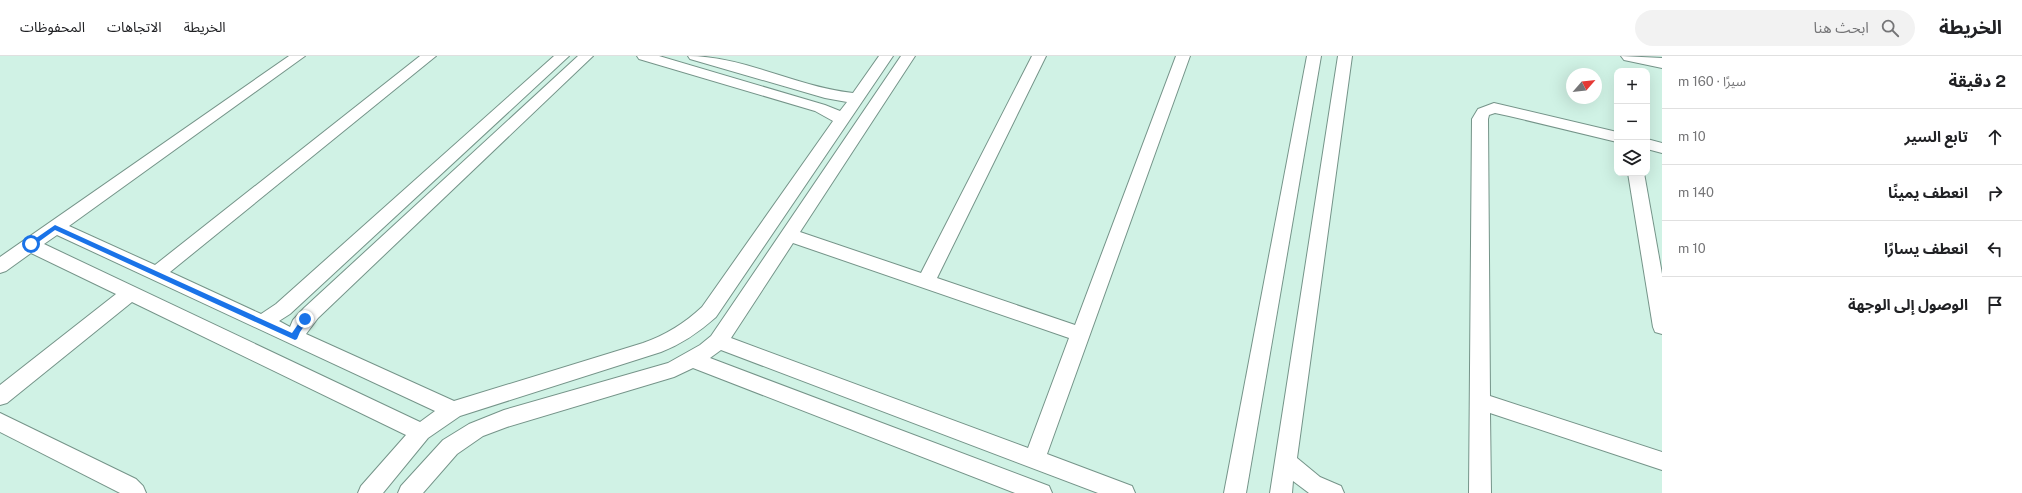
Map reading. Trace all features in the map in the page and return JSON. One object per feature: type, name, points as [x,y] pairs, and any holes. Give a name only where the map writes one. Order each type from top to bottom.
[{"type":"street","points":[[0,266],[55,227],[283,56]]},
{"type":"street","points":[[0,252],[200,119],[298,56]]},
{"type":"street","points":[[156,273],[429,56]]},
{"type":"street","points":[[263,322],[277,314],[289,304],[562,56]]},
{"type":"street","points":[[295,337],[300,324],[311,313],[586,56]]},
{"type":"street","points":[[644,56],[820,108],[836,115],[842,120]]},
{"type":"street","points":[[694,56],[830,95],[857,98]]},
{"type":"street","points":[[369,493],[421,432],[453,410],[473,402],[670,342],[692,329],[709,312],[886,56]]},
{"type":"street","points":[[409,493],[450,447],[476,430],[504,419],[674,369],[692,360],[718,341],[908,56]]},
{"type":"street","points":[[926,282],[1039,56]]},
{"type":"street","points":[[1034,460],[1183,56]]},
{"type":"street","points":[[1235,493],[1314,56]]},
{"type":"street","points":[[1281,493],[1345,56]]},
{"type":"street","points":[[1630,56],[1662,63]]},
{"type":"street","points":[[1480,493],[1480,119],[1483,112],[1494,108],[1614,136]]},
{"type":"street","points":[[1650,145],[1662,148]]},
{"type":"street","points":[[1637,176],[1662,328]]},
{"type":"street","points":[[55,227],[453,410]]},
{"type":"street","points":[[789,235],[1080,334]]},
{"type":"street","points":[[31,244],[421,432]]},
{"type":"street","points":[[0,397],[130,293]]},
{"type":"street","points":[[289,304],[311,313]]},
{"type":"street","points":[[718,341],[1124,493]]},
{"type":"street","points":[[692,360],[1033,492]]},
{"type":"street","points":[[1480,401],[1662,461]]},
{"type":"street","points":[[0,422],[128,486],[135,493]]},
{"type":"street","points":[[1285,461],[1312,484],[1333,493]]},
{"type":"route","points":[[31,244],[55,227],[295,337],[296,331],[305,319]]}]
